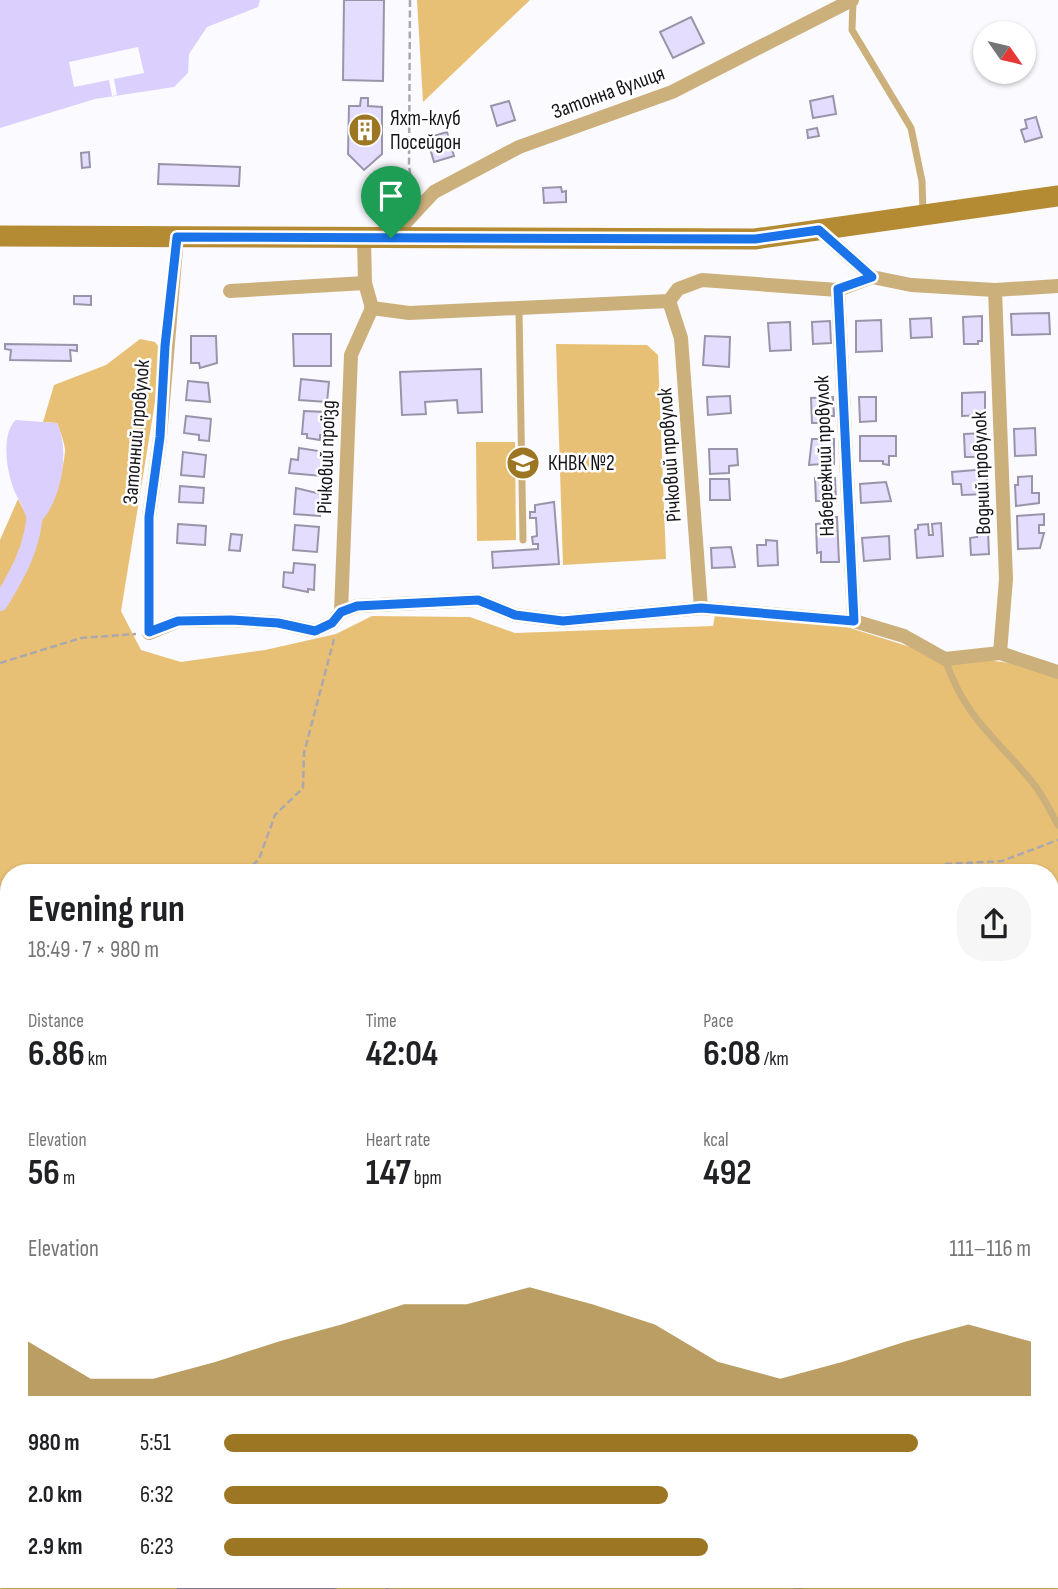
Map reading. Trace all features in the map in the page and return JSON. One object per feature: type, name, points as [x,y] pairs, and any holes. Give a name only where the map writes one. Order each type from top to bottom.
[{"type":"main road","points":[[0,236],[755,239],[1058,197]]},
{"type":"street","name":"Затонна вулиця","points":[[391,238],[434,192],[519,147],[671,92],[853,0]]},
{"type":"street","points":[[819,230],[872,277],[911,285],[995,290],[1058,286]]},
{"type":"street","name":"Затонний провулок","points":[[149,632],[149,517],[160,437],[165,346],[177,237]]},
{"type":"street","points":[[364,238],[365,284],[372,308],[409,313],[668,301],[678,289],[702,280],[838,289],[872,277]]},
{"type":"street","points":[[230,291],[365,284]]},
{"type":"street","name":"Набережний провулок","points":[[838,289],[854,621]]},
{"type":"street","name":"Водний провулок","points":[[995,290],[1006,579],[1000,653]]},
{"type":"street","name":"Річковий провулок","points":[[668,301],[681,338],[701,608]]},
{"type":"street","name":"Річковий проїзд","points":[[341,612],[351,355],[372,308]]},
{"type":"street","points":[[149,632],[178,621],[231,620],[278,623],[315,631],[332,623],[341,612],[357,606],[478,600],[515,615],[563,621],[701,608],[854,621],[904,636],[945,659],[1000,653],[1058,672]]},
{"type":"lane","points":[[853,0],[852,30],[911,128],[922,181],[923,216]]},
{"type":"lane","points":[[519,310],[523,540]]},
{"type":"lane","points":[[945,659],[960,699],[975,722],[1036,788],[1058,825]]},
{"type":"path","points":[[410,0],[409,166],[416,211]]},
{"type":"path","points":[[254,864],[259,859],[275,815],[303,788],[304,753],[341,612]]},
{"type":"path","points":[[0,663],[82,638],[149,632]]},
{"type":"path","points":[[946,864],[1002,861],[1058,840]]},
{"type":"shaded area","points":[[0,0],[260,0],[258,7],[207,27],[189,54],[188,73],[174,87],[95,99],[0,128]]},
{"type":"shaded area","points":[[417,0],[530,0],[423,102]]},
{"type":"shaded area","points":[[140,339],[155,342],[163,353],[121,611],[141,650],[181,662],[265,650],[336,634],[372,616],[470,617],[515,633],[713,626],[715,615],[847,627],[923,651],[1009,663],[1058,678],[1058,864],[0,864],[0,540],[18,499],[32,526],[45,516],[55,494],[65,449],[57,423],[43,422],[54,385],[106,365]]},
{"type":"shaded area","points":[[556,344],[647,345],[658,355],[666,559],[563,565]]},
{"type":"shaded area","points":[[16,420],[57,423],[61,435],[63,463],[57,493],[44,518],[35,528],[27,519],[14,491],[8,469],[6,445],[11,426]]},
{"type":"shaded area","points":[[476,442],[515,442],[516,540],[477,541]]},
{"type":"shaded area","points":[[0,1588],[1058,1588],[1058,1589]]},
{"type":"pier","points":[[138,47],[144,73],[114,79],[117,95],[112,96],[109,80],[74,87],[69,62]]},
{"type":"building","points":[[344,0],[384,0],[383,81],[343,80]]},
{"type":"building","points":[[691,17],[704,43],[673,58],[660,32]]},
{"type":"building","points":[[833,96],[836,114],[813,118],[810,101]]},
{"type":"building","name":"Яхт-клуб Посейдон","points":[[361,98],[368,98],[368,106],[382,107],[382,154],[364,170],[348,154],[349,106],[360,106]]},
{"type":"building","points":[[509,101],[515,120],[497,126],[491,106]]},
{"type":"building","points":[[1036,117],[1042,137],[1025,142],[1021,130],[1027,128],[1025,120]]},
{"type":"building","points":[[817,128],[819,136],[808,138],[807,130]]},
{"type":"building","points":[[447,132],[454,156],[434,162],[427,138]]},
{"type":"building","points":[[89,152],[90,167],[82,168],[81,153]]},
{"type":"building","points":[[159,164],[240,167],[239,186],[158,184]]},
{"type":"building","points":[[561,187],[562,192],[566,191],[566,202],[544,203],[543,188]]},
{"type":"building","points":[[74,296],[91,296],[91,305],[74,304]]},
{"type":"building","points":[[1049,313],[1050,334],[1012,335],[1011,314]]},
{"type":"building","points":[[982,316],[982,341],[978,341],[978,344],[964,344],[963,317]]},
{"type":"building","points":[[931,318],[932,337],[911,338],[910,319]]},
{"type":"building","points":[[881,320],[882,351],[856,352],[856,321]]},
{"type":"building","points":[[830,321],[831,343],[813,344],[812,322]]},
{"type":"building","points":[[790,322],[791,350],[770,351],[768,323]]},
{"type":"building","points":[[293,334],[331,334],[331,366],[294,366]]},
{"type":"building","points":[[191,336],[216,336],[217,363],[200,368],[199,363],[191,363]]},
{"type":"building","points":[[705,336],[730,337],[729,367],[703,365]]},
{"type":"building","points":[[5,344],[77,345],[77,351],[70,350],[71,361],[10,360],[11,350],[5,349]]},
{"type":"building","points":[[481,369],[482,412],[458,413],[457,400],[425,402],[426,414],[402,415],[400,372]]},
{"type":"building","points":[[301,379],[329,382],[327,402],[299,400]]},
{"type":"building","points":[[188,381],[208,383],[210,402],[186,400]]},
{"type":"building","points":[[985,392],[985,415],[962,416],[962,393]]},
{"type":"building","points":[[730,396],[731,413],[708,415],[707,397]]},
{"type":"building","points":[[833,397],[834,416],[825,416],[826,423],[812,423],[811,398]]},
{"type":"building","points":[[859,397],[876,397],[876,421],[860,422]]},
{"type":"building","points":[[304,411],[327,412],[325,435],[320,435],[320,440],[307,438],[307,434],[302,434]]},
{"type":"building","points":[[186,416],[211,419],[209,441],[199,440],[199,435],[184,433]]},
{"type":"building","points":[[1035,428],[1036,455],[1015,456],[1014,429]]},
{"type":"building","points":[[985,433],[986,457],[965,457],[964,434]]},
{"type":"building","points":[[860,436],[896,436],[896,456],[889,456],[889,465],[883,464],[883,461],[860,461]]},
{"type":"building","points":[[812,439],[834,439],[834,464],[827,464],[827,468],[822,468],[822,464],[809,465]]},
{"type":"building","points":[[299,448],[325,452],[322,476],[289,473],[291,459],[298,460]]},
{"type":"building","points":[[709,449],[737,449],[738,465],[729,466],[729,473],[710,474]]},
{"type":"building","points":[[183,452],[206,455],[204,477],[181,475]]},
{"type":"building","points":[[987,469],[987,494],[962,495],[961,484],[953,484],[952,472]]},
{"type":"building","points":[[1032,476],[1032,493],[1039,493],[1039,503],[1016,506],[1015,485],[1018,485],[1018,477]]},
{"type":"building","points":[[815,478],[835,478],[836,501],[816,501]]},
{"type":"building","points":[[710,479],[729,479],[730,500],[710,500]]},
{"type":"building","points":[[886,482],[891,501],[861,503],[860,484]]},
{"type":"building","points":[[180,486],[204,488],[203,503],[179,502]]},
{"type":"building","points":[[296,488],[321,494],[320,516],[294,514]]},
{"type":"building","points":[[554,502],[559,564],[493,568],[492,552],[538,549],[538,544],[533,544],[532,537],[537,536],[536,518],[530,518],[530,512],[535,512],[535,505]]},
{"type":"building","points":[[1044,514],[1044,525],[1039,525],[1039,533],[1044,533],[1040,548],[1018,549],[1017,516]]},
{"type":"building","points":[[837,517],[839,562],[821,562],[821,552],[817,553],[816,524],[826,523],[826,518]]},
{"type":"building","points":[[941,523],[943,556],[917,558],[915,530],[918,525],[928,524],[929,535],[933,535],[932,524]]},
{"type":"building","points":[[178,524],[206,526],[205,545],[177,543]]},
{"type":"building","points":[[295,525],[319,527],[317,552],[293,550]]},
{"type":"building","points":[[988,531],[989,554],[971,555],[970,538],[977,537],[977,532]]},
{"type":"building","points":[[231,534],[242,535],[240,551],[229,550]]},
{"type":"building","points":[[889,536],[890,559],[864,561],[862,538]]},
{"type":"building","points":[[766,540],[777,541],[778,565],[758,566],[757,545],[766,545]]},
{"type":"building","points":[[731,547],[735,567],[712,568],[711,548]]},
{"type":"building","points":[[294,563],[315,565],[314,590],[308,589],[308,592],[283,587],[284,572],[293,573]]},
{"type":"building","points":[[180,1588],[334,1588],[331,1589],[177,1589]]},
{"type":"waterway","points":[[0,603],[24,559],[32,535],[35,510]]},
{"type":"place","name":"Яхт-клуб Посейдон","points":[[365,130]]},
{"type":"place","name":"КНВК №2","points":[[523,463]]},
{"type":"route","points":[[819,230],[872,277],[838,289],[854,621],[701,608],[563,621],[515,615],[478,600],[357,606],[341,612],[332,623],[315,631],[278,623],[231,620],[178,621],[149,632],[149,517],[160,437],[165,346],[177,237],[391,238],[441,236],[755,239],[819,230]]}]
